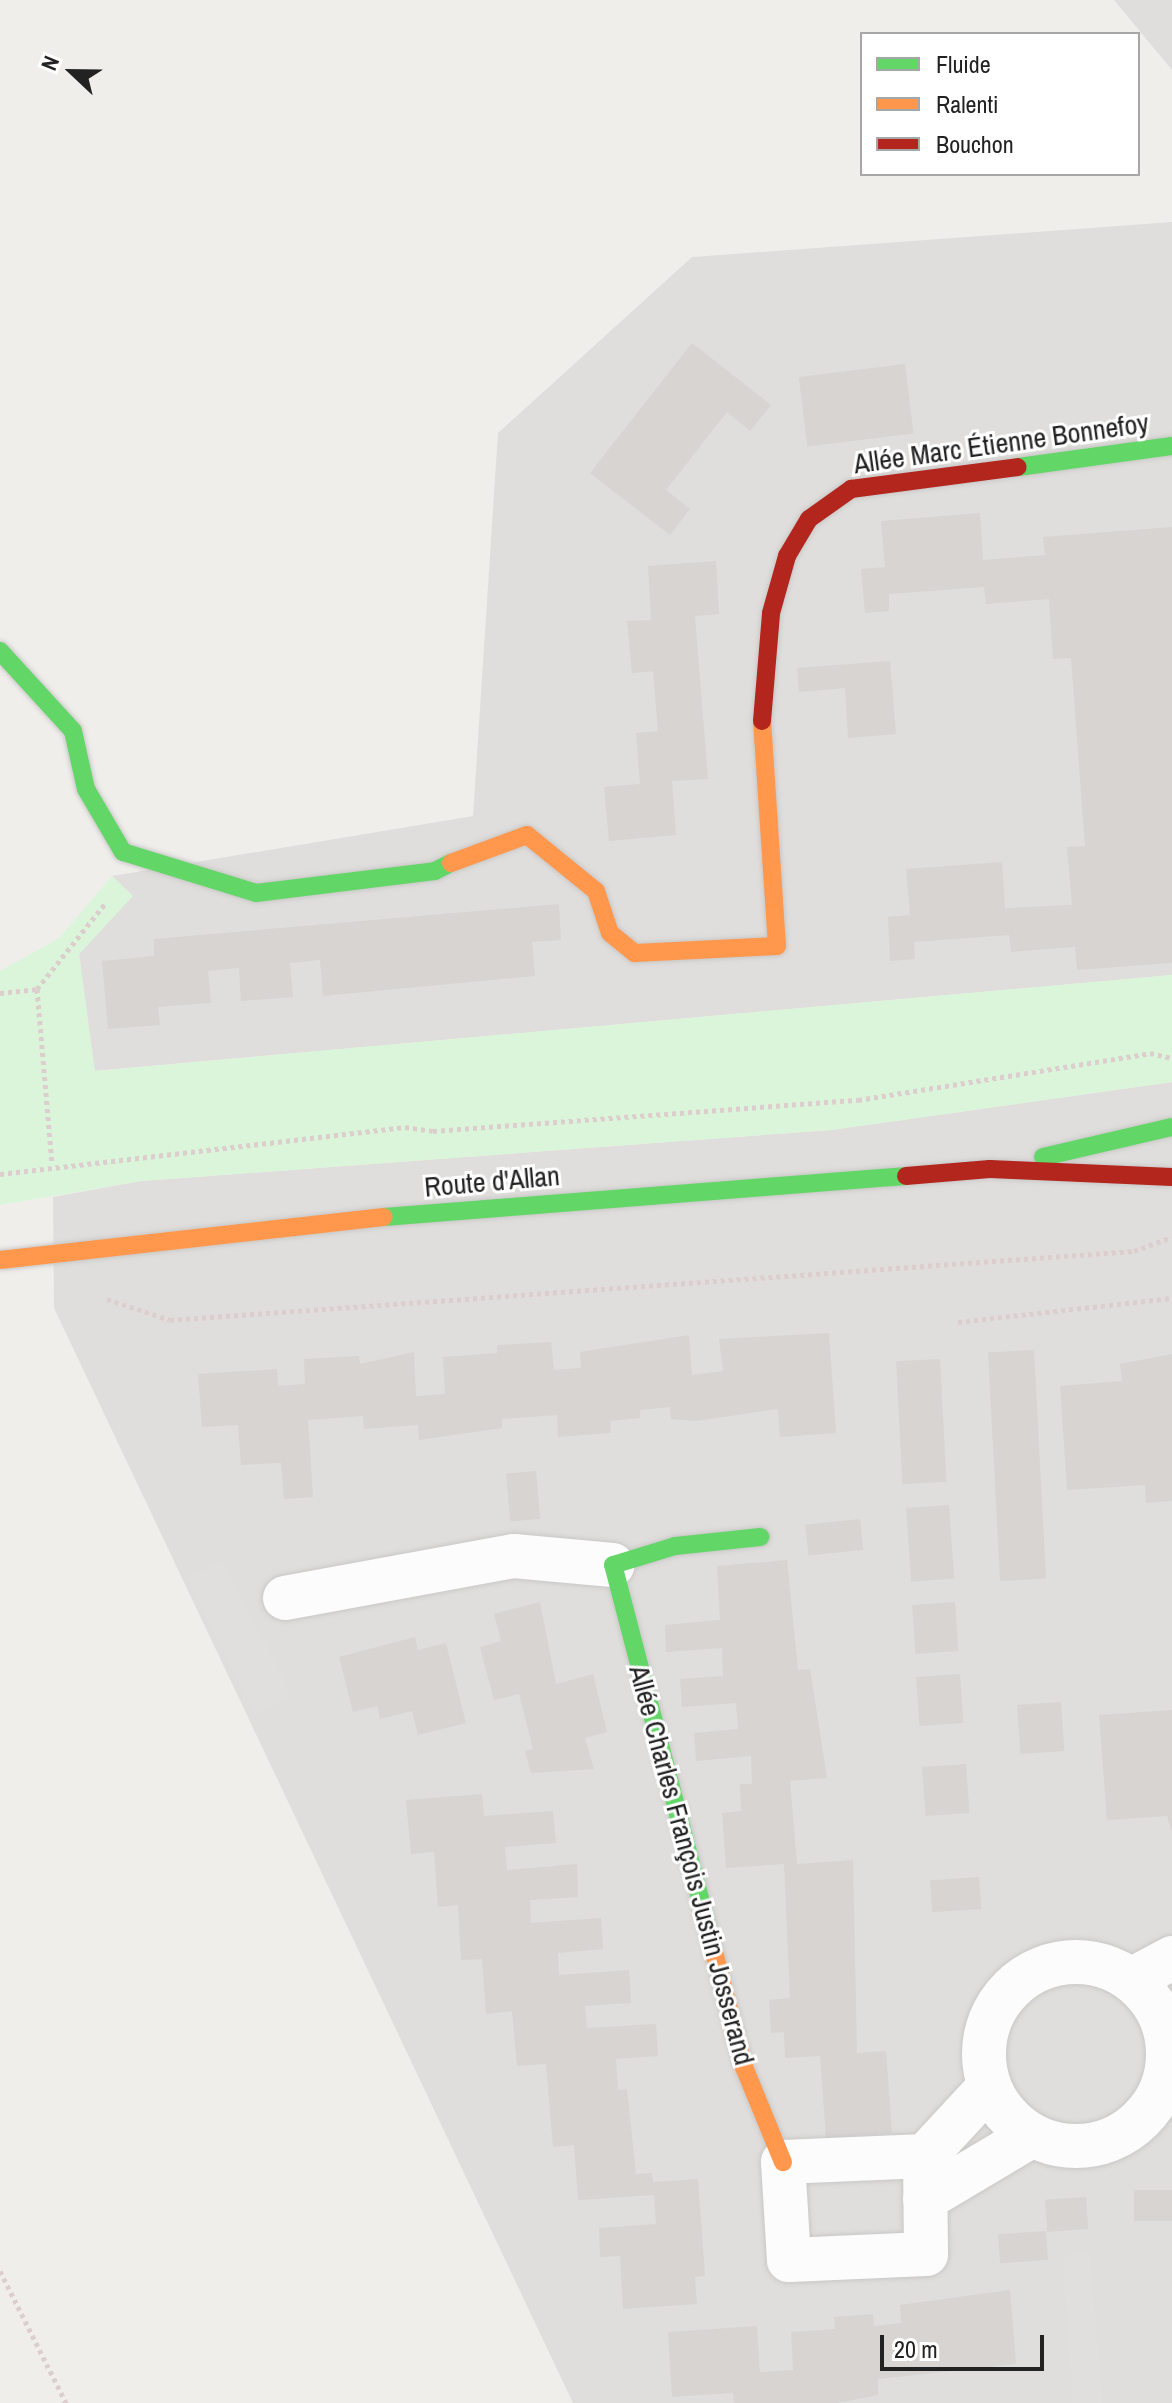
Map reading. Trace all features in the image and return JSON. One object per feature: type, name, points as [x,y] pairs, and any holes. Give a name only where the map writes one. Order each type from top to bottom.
[{"type":"street","name":"Allée Marc Étienne Bonnefoy","points":[[0,651],[73,731],[86,789],[123,852],[139,859],[256,893],[435,871],[486,844],[527,835],[596,891],[610,933],[635,953],[777,946],[760,694],[779,584],[809,519],[851,489],[1172,446]]},
{"type":"street","name":"Route d'Allan","points":[[990,1169],[1172,1127]]},
{"type":"street","name":"Route d'Allan","points":[[0,1260],[227,1230],[990,1169],[1172,1177]]},
{"type":"street","points":[[285,1598],[514,1556],[613,1565],[675,1546],[761,1537]]},
{"type":"street","name":"Allée Charles François Justin Josserand","points":[[613,1565],[744,2067],[783,2162],[789,2260],[926,2254],[925,2156]]},
{"type":"street","points":[[1131,1980],[1172,1958]]},
{"type":"street","points":[[1067,1961],[1099,1964],[1131,1980],[1167,2031],[1160,2094],[1134,2127],[1101,2144],[1071,2147],[1031,2136],[1005,2115],[989,2087],[988,2024],[1005,1994],[1030,1974],[1067,1961]]},
{"type":"street","points":[[783,2162],[925,2156],[989,2087]]},
{"type":"street","points":[[925,2199],[1031,2136]]},
{"type":"path","points":[[52,1164],[37,989],[139,859]]},
{"type":"path","points":[[0,993],[37,989]]},
{"type":"path","points":[[0,1174],[52,1164],[405,1127],[433,1131],[858,1100],[1150,1053],[1172,1058]]},
{"type":"path","points":[[91,1293],[170,1320],[1134,1251],[1172,1237]]},
{"type":"path","points":[[958,1322],[1172,1298]]},
{"type":"path","points":[[0,2271],[66,2403]]},
{"type":"shaded area","points":[[1114,0],[1172,0],[1172,70]]},
{"type":"shaded area","points":[[1172,222],[1172,975],[94,1071],[79,954],[132,896],[112,876],[473,816],[498,433],[692,257]]},
{"type":"shaded area","points":[[1172,1082],[1172,2403],[573,2403],[54,1308],[53,1197],[141,1181],[831,1130]]},
{"type":"shaded area","points":[[223,1560],[292,1695],[255,1713],[186,1579]]},
{"type":"shaded area","points":[[1089,2252],[1103,2403],[1073,2403],[1063,2256]]},
{"type":"green space","points":[[112,876],[133,896],[79,954],[95,1071],[1172,975],[1172,1082],[831,1130],[141,1181],[0,1205],[0,971],[59,938]]},
{"type":"building","points":[[692,343],[771,405],[750,431],[727,412],[666,490],[690,509],[670,535],[590,473]]},
{"type":"building","points":[[905,364],[914,433],[807,447],[799,377]]},
{"type":"building","points":[[980,513],[983,560],[1045,555],[1043,537],[1172,527],[1172,963],[1077,970],[1075,947],[1011,952],[1009,935],[914,942],[915,959],[890,961],[888,917],[910,915],[906,869],[1002,862],[1005,908],[1072,905],[1067,847],[1085,846],[1071,658],[1053,659],[1049,599],[986,604],[984,587],[889,594],[889,611],[865,613],[861,569],[885,567],[881,521]]},
{"type":"building","points":[[716,561],[719,614],[695,616],[708,779],[672,781],[676,835],[609,841],[604,787],[640,784],[636,733],[658,731],[653,671],[632,673],[627,621],[651,620],[648,566]]},
{"type":"building","points":[[890,661],[896,734],[848,738],[845,688],[799,692],[797,668]]},
{"type":"building","points":[[559,904],[561,940],[532,942],[535,976],[323,996],[320,960],[290,963],[293,997],[241,1001],[239,968],[208,971],[211,1003],[158,1007],[160,1025],[108,1029],[102,961],[154,956],[154,939]]},
{"type":"building","points":[[829,1333],[836,1433],[780,1437],[778,1409],[696,1421],[671,1419],[670,1407],[640,1410],[640,1418],[610,1421],[611,1433],[558,1437],[557,1415],[502,1419],[502,1428],[419,1440],[418,1425],[364,1429],[363,1416],[308,1420],[313,1497],[284,1499],[281,1463],[241,1465],[238,1425],[202,1427],[198,1374],[277,1369],[278,1386],[305,1384],[304,1359],[359,1356],[360,1364],[414,1352],[416,1396],[445,1394],[443,1357],[497,1353],[497,1345],[551,1342],[554,1370],[581,1368],[580,1352],[689,1335],[692,1375],[723,1371],[719,1339]]},
{"type":"building","points":[[1034,1350],[1046,1579],[1000,1581],[988,1352]]},
{"type":"building","points":[[1172,1354],[1172,1501],[1146,1503],[1145,1485],[1067,1490],[1060,1386],[1122,1381],[1120,1364]]},
{"type":"building","points":[[940,1359],[946,1482],[902,1484],[896,1361]]},
{"type":"building","points":[[536,1471],[540,1519],[510,1521],[506,1474]]},
{"type":"building","points":[[949,1505],[954,1579],[911,1582],[906,1508]]},
{"type":"building","points":[[860,1519],[863,1550],[809,1556],[805,1525]]},
{"type":"building","points":[[787,1560],[798,1670],[810,1669],[827,1778],[790,1781],[797,1864],[853,1860],[857,2053],[886,2051],[892,2133],[826,2138],[820,2056],[785,2058],[784,2032],[771,2033],[769,2000],[790,1998],[784,1864],[726,1868],[722,1813],[741,1811],[740,1784],[752,1784],[751,1756],[696,1761],[694,1733],[738,1729],[736,1703],[682,1707],[680,1679],[723,1676],[722,1648],[666,1652],[665,1625],[720,1620],[717,1566]]},
{"type":"building","points":[[540,1602],[556,1684],[593,1674],[607,1732],[585,1738],[594,1769],[531,1773],[525,1751],[533,1749],[519,1694],[494,1700],[480,1647],[501,1641],[494,1614]]},
{"type":"building","points":[[955,1602],[958,1651],[916,1654],[912,1605]]},
{"type":"building","points":[[415,1637],[418,1650],[446,1643],[466,1723],[418,1735],[412,1711],[380,1719],[377,1706],[353,1712],[339,1657]]},
{"type":"building","points":[[960,1674],[963,1723],[920,1726],[916,1677]]},
{"type":"building","points":[[1061,1702],[1064,1751],[1021,1754],[1017,1705]]},
{"type":"building","points":[[1172,1710],[1172,1833],[1167,1816],[1107,1820],[1099,1715]]},
{"type":"building","points":[[966,1764],[969,1813],[926,1816],[922,1767]]},
{"type":"building","points":[[482,1794],[484,1816],[553,1811],[556,1843],[505,1847],[507,1870],[577,1864],[578,1897],[530,1900],[531,1923],[601,1918],[603,1949],[558,1953],[559,1975],[629,1970],[631,2003],[585,2006],[587,2028],[656,2024],[658,2056],[616,2059],[618,2090],[627,2089],[636,2174],[652,2173],[653,2182],[698,2179],[705,2276],[695,2277],[697,2304],[623,2309],[620,2256],[600,2257],[599,2228],[656,2224],[654,2195],[578,2200],[574,2145],[553,2147],[546,2064],[517,2066],[512,2011],[486,2014],[482,1959],[461,1960],[458,1905],[438,1907],[434,1852],[411,1854],[406,1800]]},
{"type":"building","points":[[979,1877],[981,1909],[932,1912],[930,1880]]},
{"type":"building","points":[[1134,2190],[1172,2190],[1172,2221],[1134,2221]]},
{"type":"building","points":[[1086,2197],[1088,2229],[1047,2232],[1045,2200]]},
{"type":"building","points":[[1046,2231],[1048,2260],[1000,2263],[998,2234]]},
{"type":"building","points":[[1010,2290],[1016,2364],[878,2379],[878,2395],[837,2403],[734,2403],[733,2393],[672,2397],[668,2332],[757,2326],[760,2372],[793,2370],[791,2332],[835,2329],[834,2317],[873,2314],[874,2326],[901,2323],[900,2305]]},
{"type":"traffic: fast","points":[[1018,467],[1172,446]]},
{"type":"traffic: fast","points":[[0,651],[73,731],[86,789],[123,852],[256,893],[435,871],[451,863]]},
{"type":"traffic: fast","points":[[1043,1157],[1172,1127]]},
{"type":"traffic: fast","points":[[384,1217],[906,1176]]},
{"type":"traffic: fast","points":[[714,1952],[613,1565],[675,1546],[761,1537]]},
{"type":"traffic: slow","points":[[451,863],[527,835],[596,891],[610,933],[635,953],[777,946],[762,721]]},
{"type":"traffic: slow","points":[[0,1260],[384,1217]]},
{"type":"traffic: slow","points":[[714,1952],[744,2067],[783,2162]]},
{"type":"traffic: jam","points":[[762,721],[771,613],[787,556],[809,519],[851,489],[1018,467]]},
{"type":"traffic: jam","points":[[906,1176],[990,1169],[1172,1177]]}]
